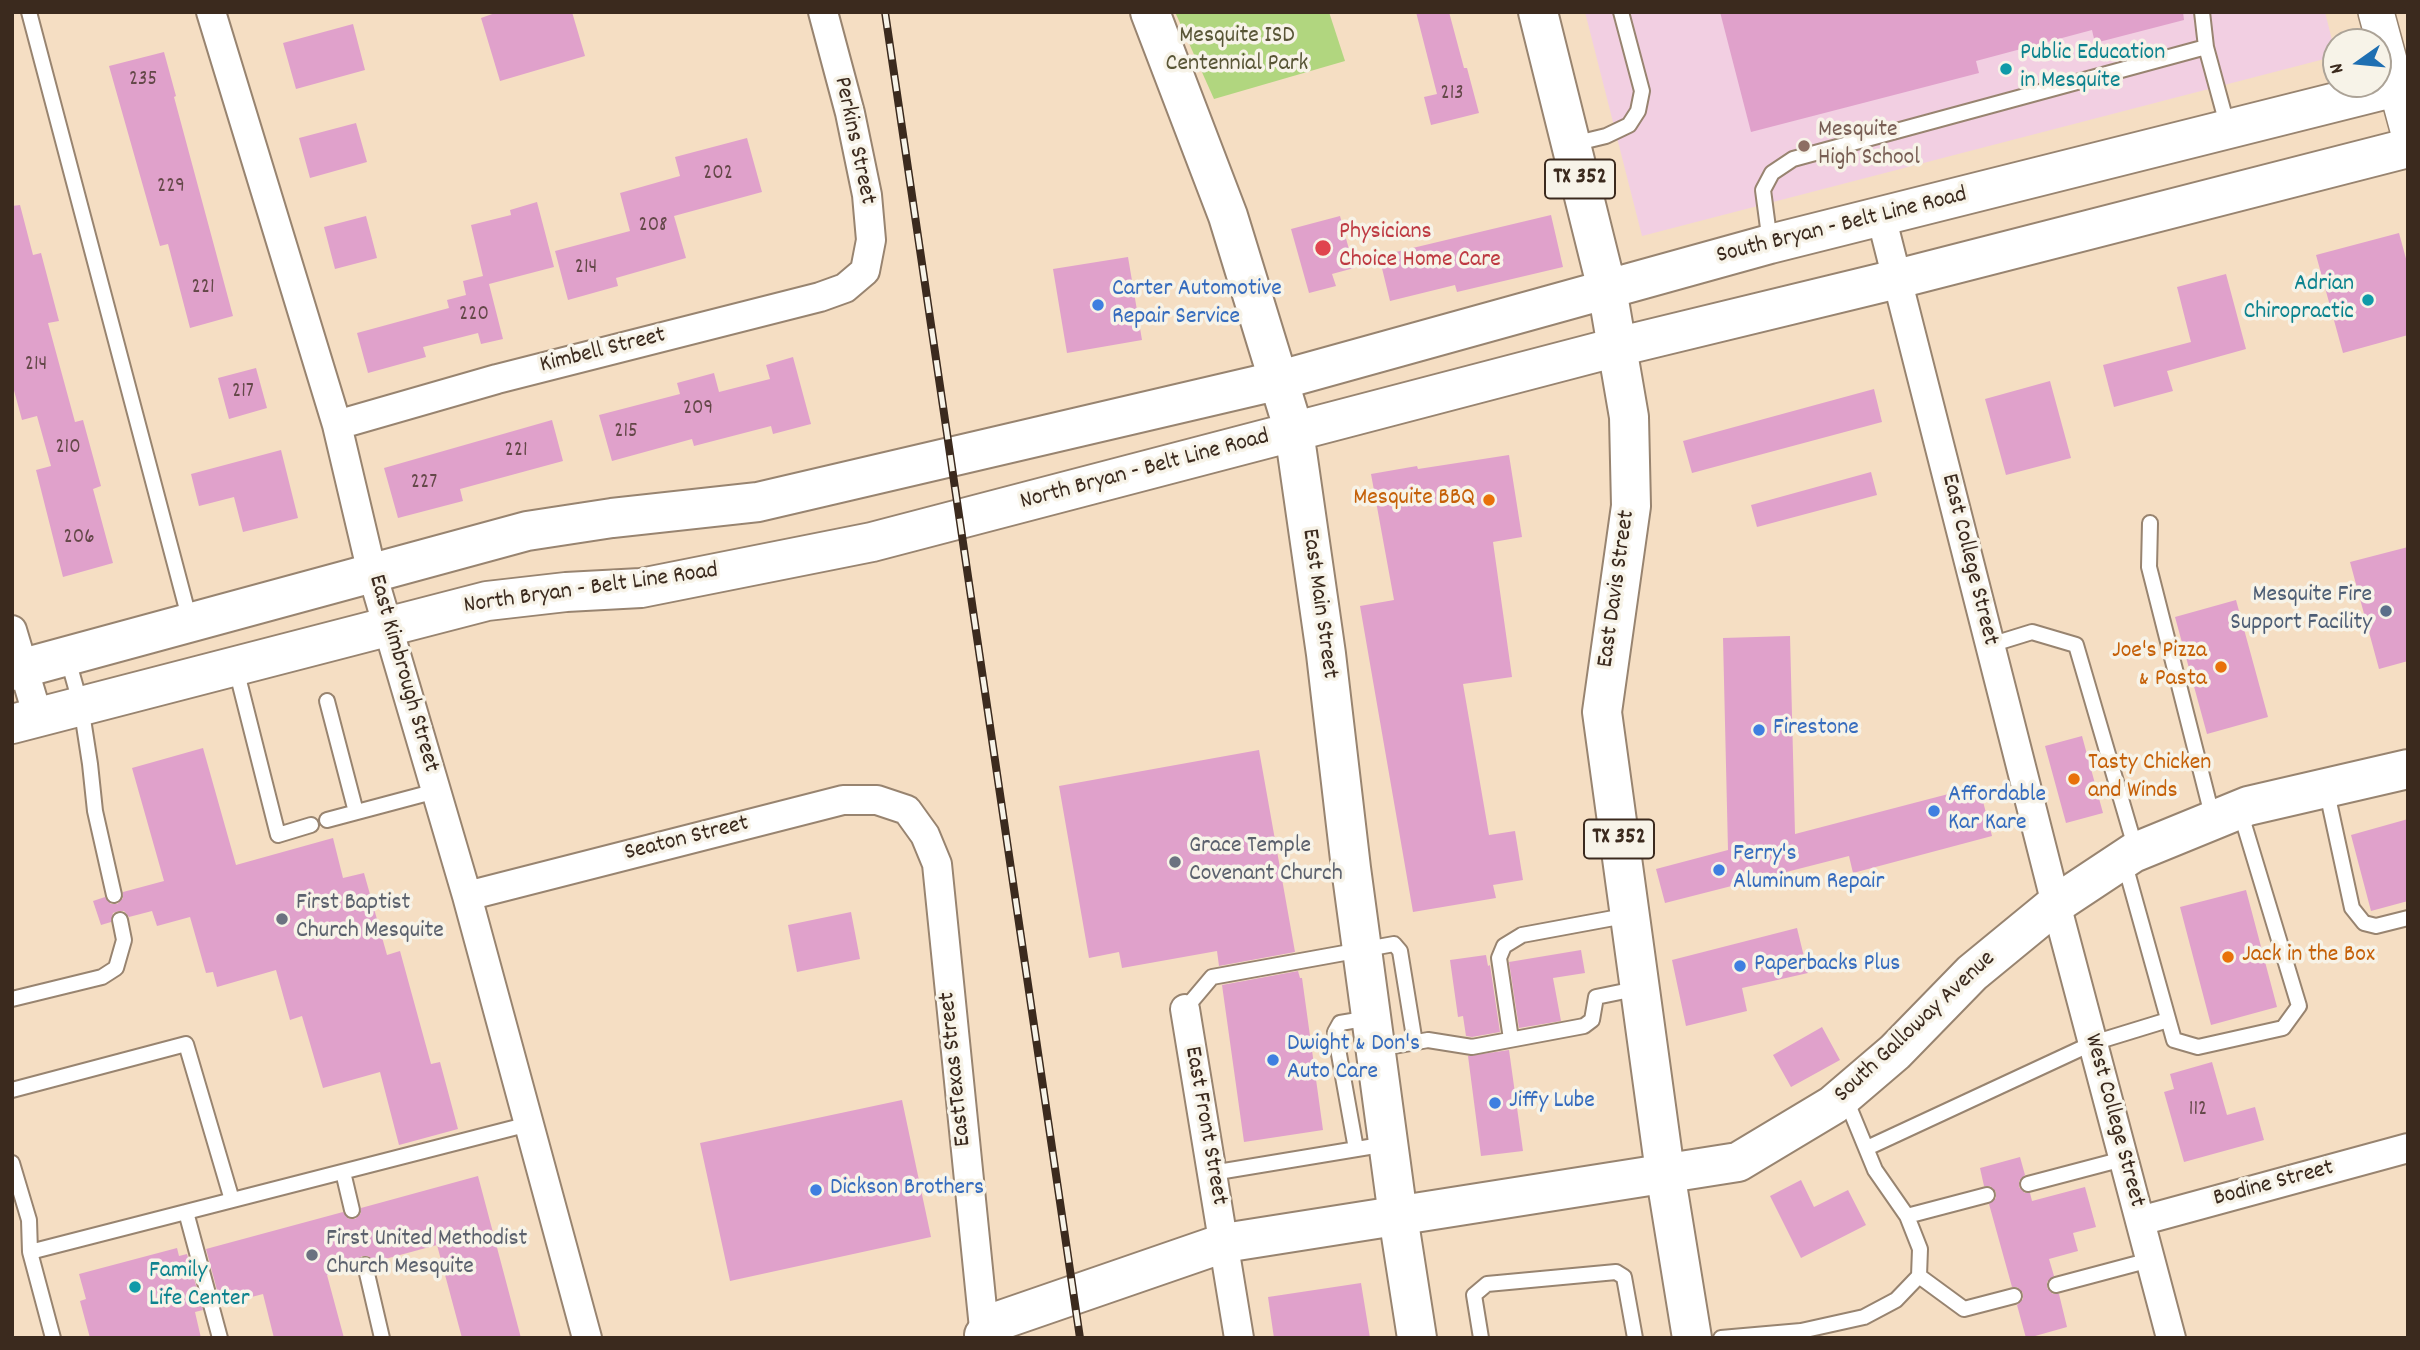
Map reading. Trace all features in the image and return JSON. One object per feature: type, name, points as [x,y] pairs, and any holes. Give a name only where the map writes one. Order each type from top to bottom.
[{"type":"main road","name":"East Main Street","points":[[1150,12],[1228,216],[1294,431],[1326,654],[1374,1034],[1372,1146],[1398,1216],[1417,1338]]},
{"type":"main road","name":"East Davis Street","points":[[1538,12],[1607,289],[1629,417],[1631,506],[1602,712],[1665,1172]]},
{"type":"main road","name":"South Bryan - Belt Line Road","points":[[1280,380],[1770,244],[2403,86]]},
{"type":"main road","points":[[1294,431],[2408,148]]},
{"type":"main road","points":[[17,669],[527,531],[564,524],[758,502],[1280,380]]},
{"type":"main road","name":"North Bryan - Belt Line Road","points":[[25,720],[487,601],[566,592],[641,588],[872,542],[1294,431]]},
{"type":"main road","name":"South Galloway Avenue","points":[[980,1337],[1001,1320],[1224,1243],[1738,1162],[1833,1105],[1895,1052],[1972,973],[2056,904],[2130,855],[2227,815],[2408,769]]},
{"type":"main road","name":"TX 352","points":[[1665,1172],[1692,1338]]},
{"type":"street","name":"East Kimbrough Street","points":[[211,12],[337,425],[372,573],[467,896],[587,1338]]},
{"type":"street","name":"Perkins Street","points":[[823,12],[850,113],[867,195],[871,240],[865,271]]},
{"type":"street","points":[[2376,12],[2403,86],[2408,130]]},
{"type":"street","name":"East College Street","points":[[1881,216],[2056,904]]},
{"type":"street","name":"Kimbell Street","points":[[337,425],[497,379],[820,297],[845,288],[865,271]]},
{"type":"street","points":[[12,629],[25,720]]},
{"type":"street","name":"Seaton Street","points":[[467,896],[843,800],[877,800],[907,810]]},
{"type":"street","name":"EastTexas Street","points":[[907,810],[925,835],[937,864],[980,1337]]},
{"type":"street","name":"West College Street","points":[[2056,904],[2171,1338]]},
{"type":"street","name":"East Front Street","points":[[1185,1009],[1224,1243],[1233,1331]]},
{"type":"street","name":"Bodine Street","points":[[2140,1221],[2408,1148]]},
{"type":"lane","points":[[29,12],[191,622]]},
{"type":"lane","points":[[1572,144],[1606,136],[1629,125],[1638,111],[1642,91],[1621,12]]},
{"type":"lane","points":[[2202,12],[2206,47],[2228,130]]},
{"type":"lane","points":[[1770,244],[1763,190],[1772,173],[1793,159],[2206,47]]},
{"type":"lane","points":[[1990,645],[2032,632],[2076,645],[2174,1040],[2198,1047],[2283,1028],[2299,1006],[2227,815],[2149,567],[2150,523]]},
{"type":"lane","points":[[67,655],[80,706],[90,764],[94,811],[114,895]]},
{"type":"lane","points":[[235,666],[278,835],[311,825]]},
{"type":"lane","points":[[327,701],[356,812]]},
{"type":"lane","points":[[2326,788],[2352,908],[2364,923],[2376,926],[2408,918]]},
{"type":"lane","points":[[327,820],[436,791]]},
{"type":"lane","points":[[1511,1039],[1499,958],[1504,946],[1522,935],[1630,915]]},
{"type":"lane","points":[[12,999],[102,977],[116,968],[124,940],[120,919]]},
{"type":"lane","points":[[1185,1009],[1212,977],[1394,944],[1400,951],[1415,1043]]},
{"type":"lane","points":[[1374,1034],[1415,1043],[1428,1040],[1472,1047],[1584,1026],[1592,1020],[1597,997],[1640,988]]},
{"type":"lane","points":[[1867,1148],[2092,1043],[2168,1020]]},
{"type":"lane","points":[[12,1090],[186,1044],[232,1200]]},
{"type":"lane","points":[[1721,1338],[1801,1331],[1864,1317],[1896,1300],[1919,1276],[1920,1249],[1908,1216],[1875,1170],[1844,1095]]},
{"type":"lane","points":[[30,1252],[529,1124]]},
{"type":"lane","points":[[1213,1173],[1372,1146]]},
{"type":"lane","points":[[2028,1184],[2123,1159]]},
{"type":"lane","points":[[12,1163],[29,1220],[30,1252],[53,1338]]},
{"type":"lane","points":[[343,1172],[352,1210]]},
{"type":"lane","points":[[1908,1216],[1987,1195]]},
{"type":"lane","points":[[186,1212],[220,1338]]},
{"type":"lane","points":[[2056,1285],[2150,1260]]},
{"type":"lane","points":[[365,1265],[382,1338]]},
{"type":"lane","points":[[1481,1338],[1474,1295],[1487,1284],[1616,1272],[1624,1277],[1636,1338]]},
{"type":"lane","points":[[1919,1276],[1964,1309],[2014,1296]]},
{"type":"shaded area","name":"Mesquite High School","points":[[1585,12],[2325,12],[2329,28],[2322,28],[2322,60],[1642,236]]},
{"type":"green space","name":"Mesquite ISD Centennial Park","points":[[1175,12],[1329,12],[1345,61],[1214,99]]},
{"type":"building","points":[[498,12],[572,12],[585,56],[500,81],[481,18]]},
{"type":"building","points":[[1416,12],[1449,12],[1479,113],[1431,125],[1424,97],[1437,94]]},
{"type":"building","points":[[1720,12],[2183,12],[2184,20],[2095,43],[2092,30],[1976,61],[1979,73],[1751,132]]},
{"type":"building","points":[[353,24],[365,70],[296,89],[283,43]]},
{"type":"building","points":[[164,52],[233,316],[190,328],[168,244],[160,246],[109,66]]},
{"type":"building","points":[[356,123],[367,162],[310,178],[299,138]]},
{"type":"building","points":[[747,138],[762,192],[674,216],[686,258],[616,278],[618,286],[568,300],[555,251],[630,231],[620,193],[680,176],[675,157]]},
{"type":"building","points":[[537,202],[554,267],[489,284],[503,339],[481,344],[478,333],[423,347],[426,357],[368,373],[357,333],[449,308],[447,300],[466,295],[463,281],[483,276],[471,225],[511,215],[510,210]]},
{"type":"building","points":[[20,205],[33,255],[41,253],[59,321],[48,323],[75,422],[83,420],[101,486],[93,489],[113,563],[63,577],[36,470],[51,466],[37,416],[22,420],[12,383],[12,206]]},
{"type":"building","points":[[1551,215],[1563,267],[1457,292],[1455,285],[1390,301],[1379,256]]},
{"type":"building","points":[[366,216],[377,258],[335,269],[324,227]]},
{"type":"building","name":"Physicians Choice Home Care","points":[[1340,216],[1354,268],[1332,274],[1336,286],[1309,293],[1291,229]]},
{"type":"building","name":"Adrian Chiropractic","points":[[2399,233],[2408,266],[2408,335],[2343,353],[2316,255]]},
{"type":"building","name":"Carter Automotive Repair Service","points":[[1128,257],[1142,340],[1067,353],[1053,269]]},
{"type":"building","points":[[2226,274],[2246,349],[2167,371],[2173,391],[2114,407],[2103,365],[2191,342],[2177,287]]},
{"type":"building","points":[[793,357],[811,424],[773,434],[771,426],[694,446],[692,439],[612,461],[599,415],[680,394],[677,383],[714,373],[719,392],[770,379],[766,365]]},
{"type":"building","points":[[256,368],[267,408],[229,419],[218,378]]},
{"type":"building","points":[[2050,381],[2071,458],[2006,475],[1985,399]]},
{"type":"building","points":[[1874,389],[1882,422],[1692,473],[1683,441]]},
{"type":"building","points":[[552,420],[563,461],[460,489],[463,501],[398,518],[384,468]]},
{"type":"building","points":[[281,450],[298,518],[243,532],[234,497],[199,506],[191,474]]},
{"type":"building","points":[[1509,455],[1522,537],[1493,542],[1512,677],[1463,684],[1489,835],[1515,831],[1523,880],[1493,885],[1496,898],[1413,912],[1360,606],[1394,600],[1371,474]]},
{"type":"building","points":[[1871,472],[1877,495],[1757,527],[1751,505]]},
{"type":"building","name":"Mesquite Fire Support Facility","points":[[2408,547],[2408,661],[2379,669],[2350,562]]},
{"type":"building","name":"Joe's Pizza & Pasta","points":[[2236,600],[2268,717],[2207,734],[2175,617]]},
{"type":"building","points":[[1790,636],[1795,834],[1979,786],[1992,836],[1853,873],[1849,856],[1665,903],[1656,869],[1728,850],[1723,638]]},
{"type":"building","name":"Tasty Chicken and Winds","points":[[2082,736],[2103,813],[2066,823],[2045,746]]},
{"type":"building","name":"First Baptist Church Mesquite","points":[[203,748],[236,865],[333,838],[343,878],[364,873],[387,955],[400,951],[431,1064],[440,1062],[458,1129],[399,1145],[380,1072],[323,1088],[302,1016],[290,1020],[276,970],[217,987],[213,972],[206,973],[190,917],[157,926],[152,911],[129,917],[124,911],[119,911],[113,913],[111,922],[101,925],[93,901],[105,897],[111,904],[117,904],[123,898],[123,892],[164,881],[132,768]]},
{"type":"building","name":"Grace Temple Covenant Church","points":[[1259,750],[1295,952],[1219,966],[1217,951],[1122,968],[1119,952],[1089,958],[1059,786]]},
{"type":"building","points":[[2408,819],[2408,901],[2371,911],[2351,835]]},
{"type":"building","name":"Jack in the Box","points":[[2246,890],[2277,1007],[2211,1025],[2180,907]]},
{"type":"building","points":[[851,912],[860,959],[797,972],[788,925]]},
{"type":"building","name":"Paperbacks Plus","points":[[1797,928],[1808,973],[1742,988],[1747,1011],[1686,1026],[1672,960]]},
{"type":"building","points":[[1581,950],[1585,973],[1553,978],[1561,1021],[1519,1028],[1509,962]]},
{"type":"building","points":[[1486,955],[1488,966],[1490,965],[1500,1032],[1466,1036],[1463,1016],[1458,1017],[1450,960]]},
{"type":"building","name":"Dwight & Don's Auto Care","points":[[1298,971],[1302,978],[1323,1130],[1244,1142],[1222,985]]},
{"type":"building","points":[[1822,1027],[1840,1060],[1791,1087],[1773,1055]]},
{"type":"building","name":"Jiffy Lube","points":[[1509,1050],[1523,1151],[1481,1156],[1468,1056]]},
{"type":"building","points":[[2212,1062],[2227,1115],[2255,1107],[2264,1140],[2184,1162],[2164,1092],[2174,1089],[2170,1074]]},
{"type":"building","name":"Dickson Brothers","points":[[902,1100],[931,1237],[730,1281],[700,1143]]},
{"type":"building","points":[[2020,1157],[2025,1175],[2019,1181],[2019,1187],[2025,1193],[2030,1193],[2032,1201],[2085,1187],[2096,1227],[2073,1233],[2078,1251],[2049,1259],[2054,1276],[2047,1282],[2047,1288],[2053,1294],[2059,1294],[2067,1327],[2028,1338],[2017,1305],[2023,1299],[2023,1293],[2017,1287],[2012,1287],[1989,1204],[1996,1198],[1996,1192],[1990,1186],[1984,1186],[1980,1168]]},
{"type":"building","name":"First United Methodist Church Mesquite","points":[[478,1176],[521,1338],[462,1338],[437,1245],[374,1262],[368,1256],[362,1256],[356,1262],[356,1267],[327,1275],[344,1338],[274,1338],[263,1294],[221,1305],[206,1249],[343,1212],[349,1219],[355,1219],[361,1213],[361,1208]]},
{"type":"building","points":[[1801,1180],[1814,1207],[1848,1190],[1866,1225],[1801,1258],[1770,1196]]},
{"type":"building","name":"Family Life Center","points":[[177,1248],[179,1256],[187,1254],[203,1310],[195,1312],[201,1338],[90,1338],[80,1301],[86,1299],[79,1274]]},
{"type":"building","points":[[1361,1283],[1370,1338],[1274,1338],[1268,1297]]},
{"type":"railway","points":[[885,12],[1080,1338]]},
{"type":"place","name":"Public Education in Mesquite","points":[[2006,69]]},
{"type":"place","name":"Mesquite High School","points":[[1804,146]]},
{"type":"place","name":"Physicians Choice Home Care","points":[[1323,248]]},
{"type":"place","name":"Adrian Chiropractic","points":[[2368,300]]},
{"type":"place","name":"Carter Automotive Repair Service","points":[[1098,305]]},
{"type":"place","name":"Mesquite BBQ","points":[[1489,500]]},
{"type":"place","name":"Mesquite Fire Support Facility","points":[[2386,611]]},
{"type":"place","name":"Joe's Pizza & Pasta","points":[[2221,667]]},
{"type":"place","name":"Firestone","points":[[1759,730]]},
{"type":"place","name":"Tasty Chicken and Winds","points":[[2074,779]]},
{"type":"place","name":"Affordable Kar Kare","points":[[1934,811]]},
{"type":"place","name":"Grace Temple Covenant Church","points":[[1175,862]]},
{"type":"place","name":"Ferry's Aluminum Repair","points":[[1719,870]]},
{"type":"place","name":"First Baptist Church Mesquite","points":[[282,919]]},
{"type":"place","name":"Jack in the Box","points":[[2228,957]]},
{"type":"place","name":"Paperbacks Plus","points":[[1740,966]]},
{"type":"place","name":"Dwight & Don's Auto Care","points":[[1273,1060]]},
{"type":"place","name":"Jiffy Lube","points":[[1495,1103]]},
{"type":"place","name":"Dickson Brothers","points":[[816,1190]]},
{"type":"place","name":"First United Methodist Church Mesquite","points":[[312,1255]]},
{"type":"place","name":"Family Life Center","points":[[135,1287]]}]
